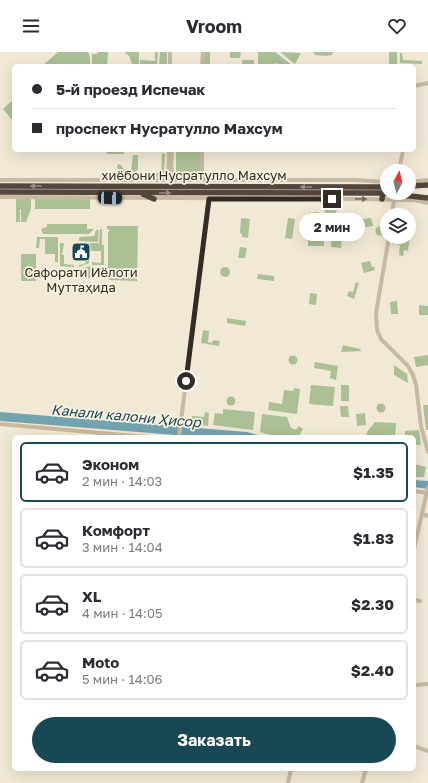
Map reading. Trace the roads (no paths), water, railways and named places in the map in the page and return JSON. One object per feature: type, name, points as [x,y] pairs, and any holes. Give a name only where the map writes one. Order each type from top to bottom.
[{"type":"highway","points":[[140,186],[147,180]]},
{"type":"highway","points":[[192,181],[200,186]]},
{"type":"highway","points":[[416,185],[428,184]]},
{"type":"highway","name":"хиёбони Нусратулло Махсум","points":[[0,186],[380,187]]},
{"type":"highway","points":[[256,187],[256,193]]},
{"type":"highway","name":"хиёбони Нусратулло Махсум","points":[[0,192],[256,193],[380,196]]},
{"type":"highway","points":[[141,192],[154,199]]},
{"type":"highway","points":[[192,198],[199,193]]},
{"type":"highway","name":"хиёбони Нусратулло Махсум","points":[[416,197],[428,198]]},
{"type":"street","points":[[170,52],[170,64]]},
{"type":"street","points":[[202,64],[203,52]]},
{"type":"street","points":[[416,86],[428,83]]},
{"type":"street","points":[[162,180],[168,174],[169,152]]},
{"type":"street","points":[[172,152],[172,171],[175,178],[179,180]]},
{"type":"street","points":[[202,152],[202,177],[205,181]]},
{"type":"street","points":[[400,164],[403,152]]},
{"type":"street","points":[[0,180],[179,180],[380,184]]},
{"type":"street","points":[[416,181],[428,180]]},
{"type":"street","points":[[0,197],[209,199],[380,196]]},
{"type":"street","points":[[179,435],[209,199]]},
{"type":"street","points":[[393,208],[394,200],[428,203]]},
{"type":"street","points":[[387,244],[376,312],[377,330],[381,339],[408,366],[413,374],[416,384],[421,426],[428,452]]},
{"type":"street","points":[[0,424],[124,435]]},
{"type":"street","points":[[416,541],[428,487]]},
{"type":"street","points":[[416,490],[427,493]]},
{"type":"street","points":[[422,514],[428,516]]},
{"type":"street","points":[[416,600],[420,601]]},
{"type":"street","points":[[416,685],[428,684]]},
{"type":"street","points":[[416,747],[428,751]]},
{"type":"street","points":[[288,783],[291,771]]},
{"type":"street","points":[[362,783],[365,771]]},
{"type":"water","points":[[0,412],[247,432],[258,435],[176,435],[0,421]]},
{"type":"water","points":[[416,480],[428,481],[428,489],[416,487]]},
{"type":"waterway","points":[[274,52],[289,64]]},
{"type":"place","name":"Сафорати Иёлоти Муттаҳида","points":[[81,252]]},
{"type":"water label","name":"Канали калони Ҳисор","points":[[126,416]]}]
